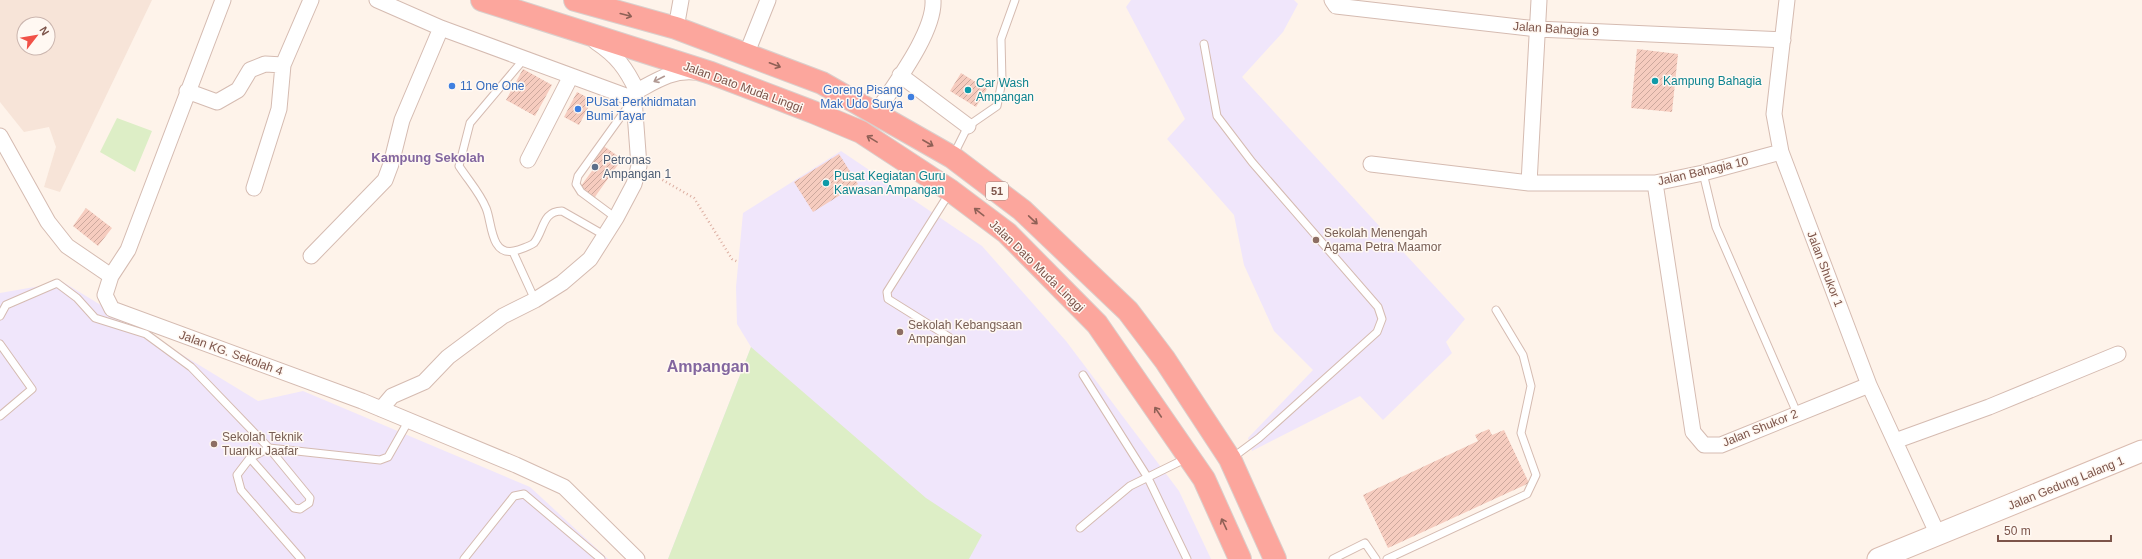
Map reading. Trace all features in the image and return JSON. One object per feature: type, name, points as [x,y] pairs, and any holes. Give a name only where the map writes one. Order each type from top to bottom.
[{"type":"highway","name":"Jalan Dato Muda Linggi","points":[[482,0],[711,73],[861,132],[951,190],[1007,233],[1097,324],[1204,479],[1240,559]]},
{"type":"highway","name":"51","points":[[589,2],[676,28],[822,83],[952,157],[1022,210],[1128,311],[1165,360],[1230,459],[1275,559]]},
{"type":"street","name":"Jalan KG. Sekolah 4","points":[[224,0],[187,91],[128,250],[111,276],[105,295],[112,309],[409,420],[564,487],[637,559]]},
{"type":"street","points":[[254,188],[279,109],[283,65],[311,0]]},
{"type":"street","points":[[377,0],[441,28],[524,59],[572,76],[635,95]]},
{"type":"street","points":[[676,28],[681,0]]},
{"type":"street","points":[[746,55],[768,0]]},
{"type":"street","points":[[876,113],[929,24],[933,15],[933,0]]},
{"type":"street","name":"Jalan Bahagia 9","points":[[1332,0],[1336,6],[1537,29],[1783,40]]},
{"type":"street","points":[[1529,183],[1539,0]]},
{"type":"street","name":"Jalan Shukor 1","points":[[1787,0],[1774,114],[1781,152],[1870,385]]},
{"type":"street","points":[[311,256],[385,180],[391,164],[402,120],[441,28]]},
{"type":"street","points":[[381,409],[392,396],[424,382],[448,357],[503,316],[536,300],[562,283],[590,259],[616,218],[634,184],[640,166],[635,95],[627,71],[614,54],[586,34]]},
{"type":"street","points":[[187,91],[217,102],[238,90],[250,70],[264,64],[283,65]]},
{"type":"street","points":[[635,95],[664,76],[681,71],[711,73]]},
{"type":"street","points":[[900,75],[968,126]]},
{"type":"street","points":[[528,160],[572,76]]},
{"type":"street","points":[[0,136],[48,222],[67,246],[111,276]]},
{"type":"street","name":"Jalan Bahagia 10","points":[[1371,164],[1529,183],[1655,182],[1703,173],[1781,152]]},
{"type":"street","name":"Jalan Shukor 2","points":[[1655,182],[1693,432],[1704,445],[1721,444],[1870,385]]},
{"type":"street","points":[[1895,441],[1989,407],[2118,354]]},
{"type":"street","points":[[1870,385],[1938,535]]},
{"type":"street","name":"Jalan Gedung Lalang 1","points":[[1878,559],[2142,451]]},
{"type":"lane","points":[[952,157],[968,126],[997,106],[1002,81],[1001,39],[1015,0]]},
{"type":"lane","points":[[1204,44],[1217,116],[1252,162],[1378,307],[1382,319],[1377,332],[1259,438],[1230,459]]},
{"type":"lane","points":[[524,59],[470,123],[459,166],[486,208],[493,239],[500,248],[513,252],[533,243],[548,216],[555,211],[562,211],[604,235]]},
{"type":"lane","points":[[616,218],[581,192],[576,184],[578,176],[635,95]]},
{"type":"lane","points":[[1703,173],[1716,227],[1798,413]]},
{"type":"lane","points":[[949,337],[888,299],[887,292],[951,190]]},
{"type":"lane","points":[[513,252],[536,300]]},
{"type":"lane","points":[[0,316],[6,305],[57,283],[76,298],[95,318],[146,334],[192,367],[269,448],[310,498],[309,503],[300,509],[294,508],[250,458]]},
{"type":"lane","points":[[1388,559],[1527,494],[1536,475],[1521,433],[1531,386],[1523,355],[1496,310]]},
{"type":"lane","points":[[0,344],[32,389],[0,416]]},
{"type":"lane","points":[[1083,375],[1148,478],[1187,559]]},
{"type":"lane","points":[[301,559],[240,490],[237,475],[250,458],[269,448],[380,460],[388,457],[409,420]]},
{"type":"lane","points":[[1080,528],[1130,486],[1189,457]]},
{"type":"lane","points":[[464,559],[514,496],[524,494],[601,559]]},
{"type":"lane","points":[[1333,559],[1365,543],[1376,559]]},
{"type":"path","points":[[640,166],[694,198],[732,259],[738,262]]},
{"type":"shaded area","points":[[0,0],[152,0],[60,192],[44,187],[56,147],[49,127],[24,132],[0,102]]},
{"type":"shaded area","name":"Sekolah Menengah Agama Petra Maamor","points":[[1131,0],[1294,0],[1298,4],[1283,32],[1242,77],[1465,319],[1446,342],[1452,353],[1383,420],[1360,396],[1252,451],[1248,438],[1313,370],[1274,331],[1244,265],[1234,215],[1167,139],[1185,119],[1126,7]]},
{"type":"shaded area","points":[[841,151],[982,246],[1066,341],[1179,491],[1211,559],[668,559],[751,347],[737,324],[736,287],[743,213]]},
{"type":"shaded area","name":"Sekolah Teknik Tuanku Jaafar","points":[[63,282],[258,401],[303,391],[530,487],[608,559],[0,559],[0,293]]},
{"type":"green space","points":[[117,118],[152,131],[135,172],[100,152]]},
{"type":"green space","points":[[751,347],[926,498],[982,535],[969,559],[668,559]]},
{"type":"building","name":"Kampung Bahagia","points":[[1637,49],[1678,54],[1672,112],[1631,108]]},
{"type":"building","points":[[523,69],[552,85],[535,116],[506,100]]},
{"type":"building","name":"Car Wash Ampangan","points":[[961,73],[987,89],[976,107],[950,91]]},
{"type":"building","name":"PUsat Perkhidmatan Bumi Tayar","points":[[577,92],[592,100],[579,125],[564,117]]},
{"type":"building","points":[[598,142],[622,159],[592,201],[578,190],[597,164],[587,157]]},
{"type":"building","name":"Pusat Kegiatan Guru Kawasan Ampangan","points":[[839,154],[858,184],[813,212],[794,182]]},
{"type":"building","points":[[86,208],[112,228],[98,246],[73,226]]},
{"type":"building","points":[[1489,429],[1492,435],[1504,430],[1529,483],[1388,548],[1363,495],[1478,441],[1475,435]]},
{"type":"place","name":"Kampung Bahagia","points":[[1655,81]]},
{"type":"place","name":"11 One One","points":[[452,86]]},
{"type":"place","name":"Car Wash Ampangan","points":[[968,90]]},
{"type":"place","name":"Goreng Pisang Mak Udo Surya","points":[[911,97]]},
{"type":"place","name":"PUsat Perkhidmatan Bumi Tayar","points":[[578,109]]},
{"type":"place","name":"Petronas Ampangan 1","points":[[595,167]]},
{"type":"place","name":"Pusat Kegiatan Guru Kawasan Ampangan","points":[[826,183]]},
{"type":"place","name":"Sekolah Menengah Agama Petra Maamor","points":[[1316,240]]},
{"type":"place","name":"Sekolah Kebangsaan Ampangan","points":[[900,332]]},
{"type":"place","name":"Sekolah Teknik Tuanku Jaafar","points":[[214,444]]},
{"type":"district","name":"Kampung Sekolah","points":[[428,157]]},
{"type":"district","name":"Ampangan","points":[[708,366]]}]
